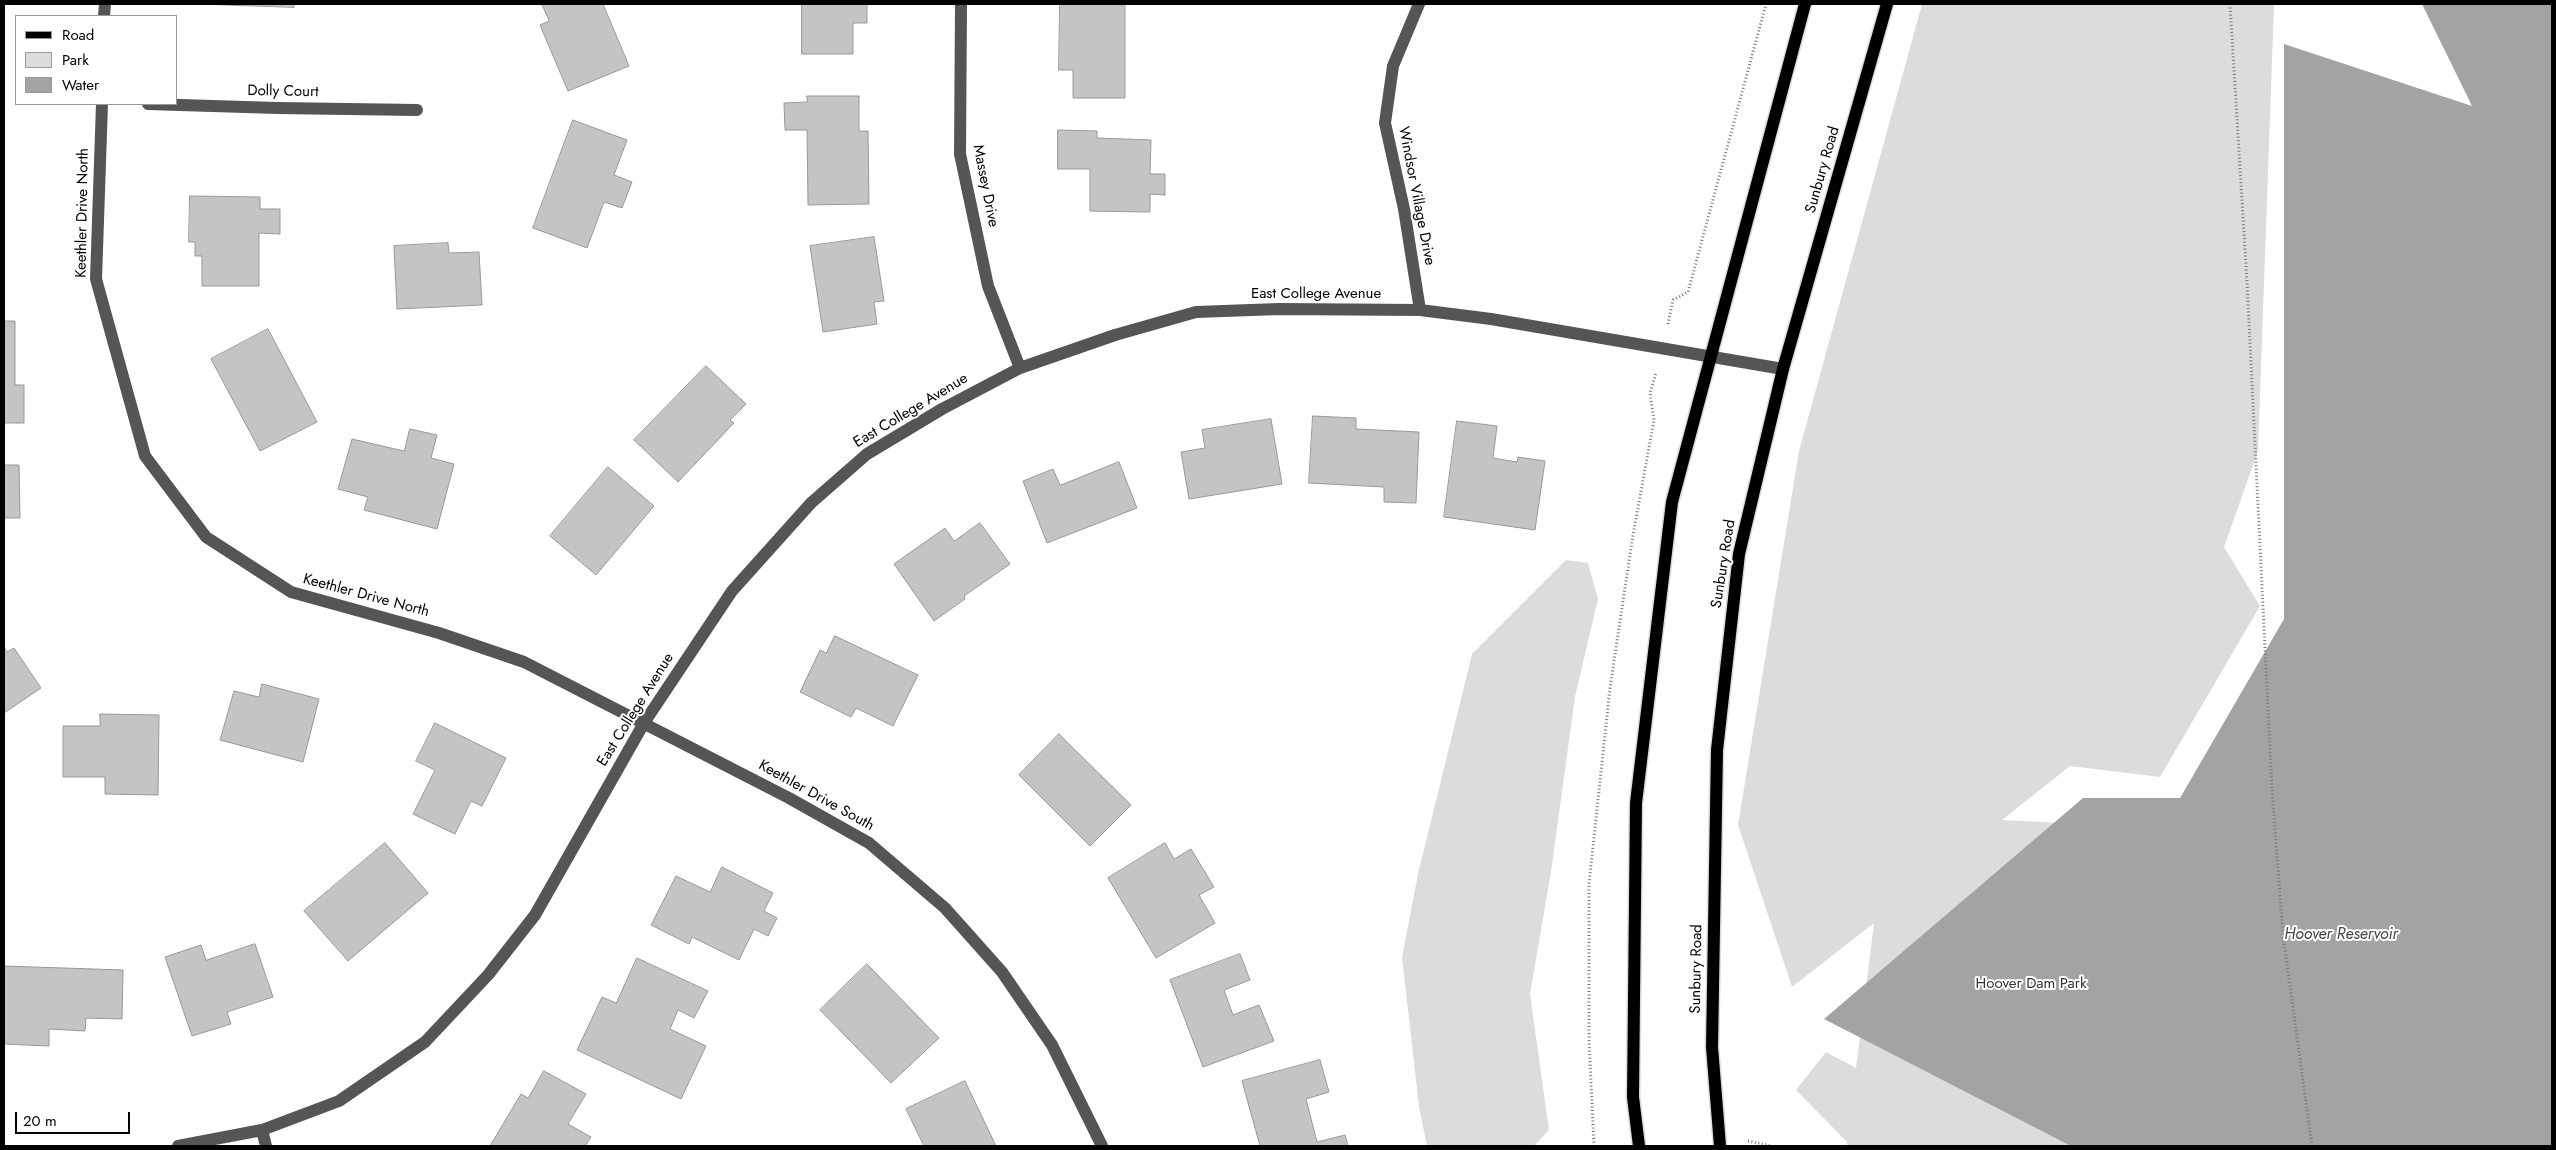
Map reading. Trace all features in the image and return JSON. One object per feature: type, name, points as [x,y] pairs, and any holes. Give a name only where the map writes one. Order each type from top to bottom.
[{"type":"main road","points":[[1639,1146],[1633,1097],[1636,803],[1672,502],[1805,4]]},
{"type":"main road","name":"Sunbury Road","points":[[1720,1146],[1712,1046],[1717,750],[1739,554],[1783,369],[1887,4]]},
{"type":"street","name":"Massey Drive","points":[[961,4],[960,154],[988,286],[1020,368]]},
{"type":"street","name":"Windsor Village Drive","points":[[1419,4],[1393,66],[1385,123],[1404,209],[1420,310]]},
{"type":"street","name":"Keethler Drive North","points":[[102,105],[96,279],[145,456],[206,536],[291,592],[439,633],[524,662],[644,723]]},
{"type":"street","name":"Dolly Court","points":[[178,105],[417,110]]},
{"type":"street","name":"East College Avenue","points":[[178,1146],[262,1130],[340,1100],[425,1042],[476,989],[536,915],[644,723],[732,591],[811,504],[867,454],[942,409],[1020,368],[1115,334],[1196,312],[1279,308],[1420,310],[1542,326],[1783,369]]},
{"type":"street","name":"Keethler Drive South","points":[[644,723],[869,843],[944,908],[1002,972],[1052,1045],[1102,1146]]},
{"type":"street","points":[[262,1130],[266,1146]]},
{"type":"path","points":[[1673,300],[1688,292],[1766,4]]},
{"type":"path","points":[[2230,4],[2247,282],[2272,790],[2283,935],[2312,1146]]},
{"type":"path","points":[[1594,1146],[1589,1040],[1589,884],[1610,688],[1633,535],[1654,420],[1650,393]]},
{"type":"path","points":[[1748,1140],[1772,1146]]},
{"type":"green space","name":"Hoover Dam Park","points":[[1922,4],[2276,4],[2274,5],[2258,451],[2224,547],[2260,606],[2160,777],[2070,766],[2002,820],[2552,847],[2552,1146],[1847,1146],[1847,1142],[1796,1090],[1826,1052],[1856,1068],[1874,923],[1792,987],[1738,825],[1799,451]]},
{"type":"green space","points":[[1566,560],[1588,563],[1598,599],[1575,697],[1551,872],[1530,994],[1549,1130],[1534,1146],[1427,1146],[1419,1107],[1402,957],[1418,874],[1472,654]]},
{"type":"water","name":"Hoover Reservoir","points":[[2422,4],[2552,4],[2552,1146],[2071,1146],[1824,1019],[2083,798],[2180,798],[2284,619],[2284,44],[2472,106]]},
{"type":"building","points":[[199,4],[294,4],[294,7]]},
{"type":"building","points":[[542,4],[603,4],[629,66],[568,91],[540,25],[549,21]]},
{"type":"building","points":[[802,4],[867,4],[867,23],[853,23],[853,54],[802,54]]},
{"type":"building","points":[[1060,4],[1125,4],[1125,98],[1073,98],[1073,70],[1059,70]]},
{"type":"building","points":[[807,96],[859,96],[859,131],[868,131],[869,204],[808,205],[807,130],[785,130],[784,103],[807,102]]},
{"type":"building","points":[[573,120],[627,140],[614,175],[632,182],[622,208],[604,202],[587,248],[533,228]]},
{"type":"building","points":[[1058,130],[1097,131],[1097,138],[1151,140],[1150,174],[1165,174],[1165,195],[1150,194],[1150,212],[1090,211],[1090,169],[1058,169]]},
{"type":"building","points":[[190,196],[260,197],[260,209],[280,209],[280,234],[259,233],[259,286],[202,286],[202,256],[195,256],[195,242],[189,242]]},
{"type":"building","points":[[874,237],[884,301],[874,302],[877,324],[823,332],[810,246]]},
{"type":"building","points":[[448,243],[449,253],[479,252],[482,305],[397,309],[394,246]]},
{"type":"building","points":[[4,321],[15,321],[15,385],[24,385],[24,423],[4,423]]},
{"type":"building","points":[[268,329],[317,422],[260,451],[211,359]]},
{"type":"building","points":[[706,366],[746,404],[730,420],[734,423],[678,482],[634,440]]},
{"type":"building","points":[[1313,416],[1356,418],[1356,429],[1419,432],[1416,503],[1384,502],[1384,487],[1309,483]]},
{"type":"building","points":[[1271,419],[1282,484],[1189,499],[1181,452],[1205,448],[1202,430]]},
{"type":"building","points":[[1457,421],[1497,426],[1493,458],[1517,462],[1518,457],[1545,461],[1535,530],[1444,517]]},
{"type":"building","points":[[410,429],[437,435],[431,458],[454,464],[437,529],[364,510],[368,497],[338,489],[352,439],[404,451]]},
{"type":"building","points":[[1119,462],[1137,508],[1047,543],[1023,481],[1053,469],[1060,485]]},
{"type":"building","points":[[4,465],[19,465],[20,518],[4,518]]},
{"type":"building","points":[[608,467],[654,506],[596,575],[550,536]]},
{"type":"building","points":[[980,523],[1010,564],[964,596],[965,599],[934,621],[894,564],[945,528],[954,541]]},
{"type":"building","points":[[835,636],[918,675],[893,726],[856,708],[851,717],[800,692],[820,650],[826,653]]},
{"type":"building","points":[[4,647],[7,652],[14,648],[41,688],[4,713]]},
{"type":"building","points":[[262,684],[319,699],[303,762],[220,740],[234,691],[259,697]]},
{"type":"building","points":[[100,714],[159,715],[158,795],[105,794],[105,777],[63,777],[63,726],[100,726]]},
{"type":"building","points":[[435,723],[506,758],[482,806],[471,801],[455,834],[413,814],[435,770],[416,761]]},
{"type":"building","points":[[1059,734],[1131,805],[1090,846],[1019,775]]},
{"type":"building","points":[[385,843],[428,893],[348,961],[304,911]]},
{"type":"building","points":[[1165,843],[1174,859],[1191,849],[1214,887],[1199,895],[1215,923],[1156,958],[1108,878]]},
{"type":"building","points":[[722,867],[773,893],[764,911],[777,918],[768,936],[754,929],[739,960],[692,937],[689,944],[651,925],[676,876],[710,892]]},
{"type":"building","points":[[255,944],[273,997],[227,1012],[231,1024],[192,1036],[165,957],[201,945],[206,960]]},
{"type":"building","points":[[1240,954],[1250,980],[1224,990],[1233,1015],[1259,1005],[1274,1041],[1203,1067],[1170,980]]},
{"type":"building","points":[[637,958],[708,991],[694,1018],[678,1010],[670,1029],[706,1046],[681,1099],[577,1050],[602,997],[616,1003]]},
{"type":"building","points":[[867,964],[939,1038],[891,1083],[820,1010]]},
{"type":"building","points":[[4,966],[123,970],[122,1019],[86,1018],[85,1031],[49,1029],[49,1046],[4,1044]]},
{"type":"building","points":[[1320,1060],[1329,1092],[1306,1099],[1317,1142],[1345,1135],[1348,1146],[1260,1146],[1242,1081]]},
{"type":"building","points":[[544,1071],[586,1094],[568,1124],[591,1137],[585,1146],[490,1146],[521,1094],[528,1098]]},
{"type":"building","points":[[965,1081],[996,1146],[924,1146],[906,1109]]}]
